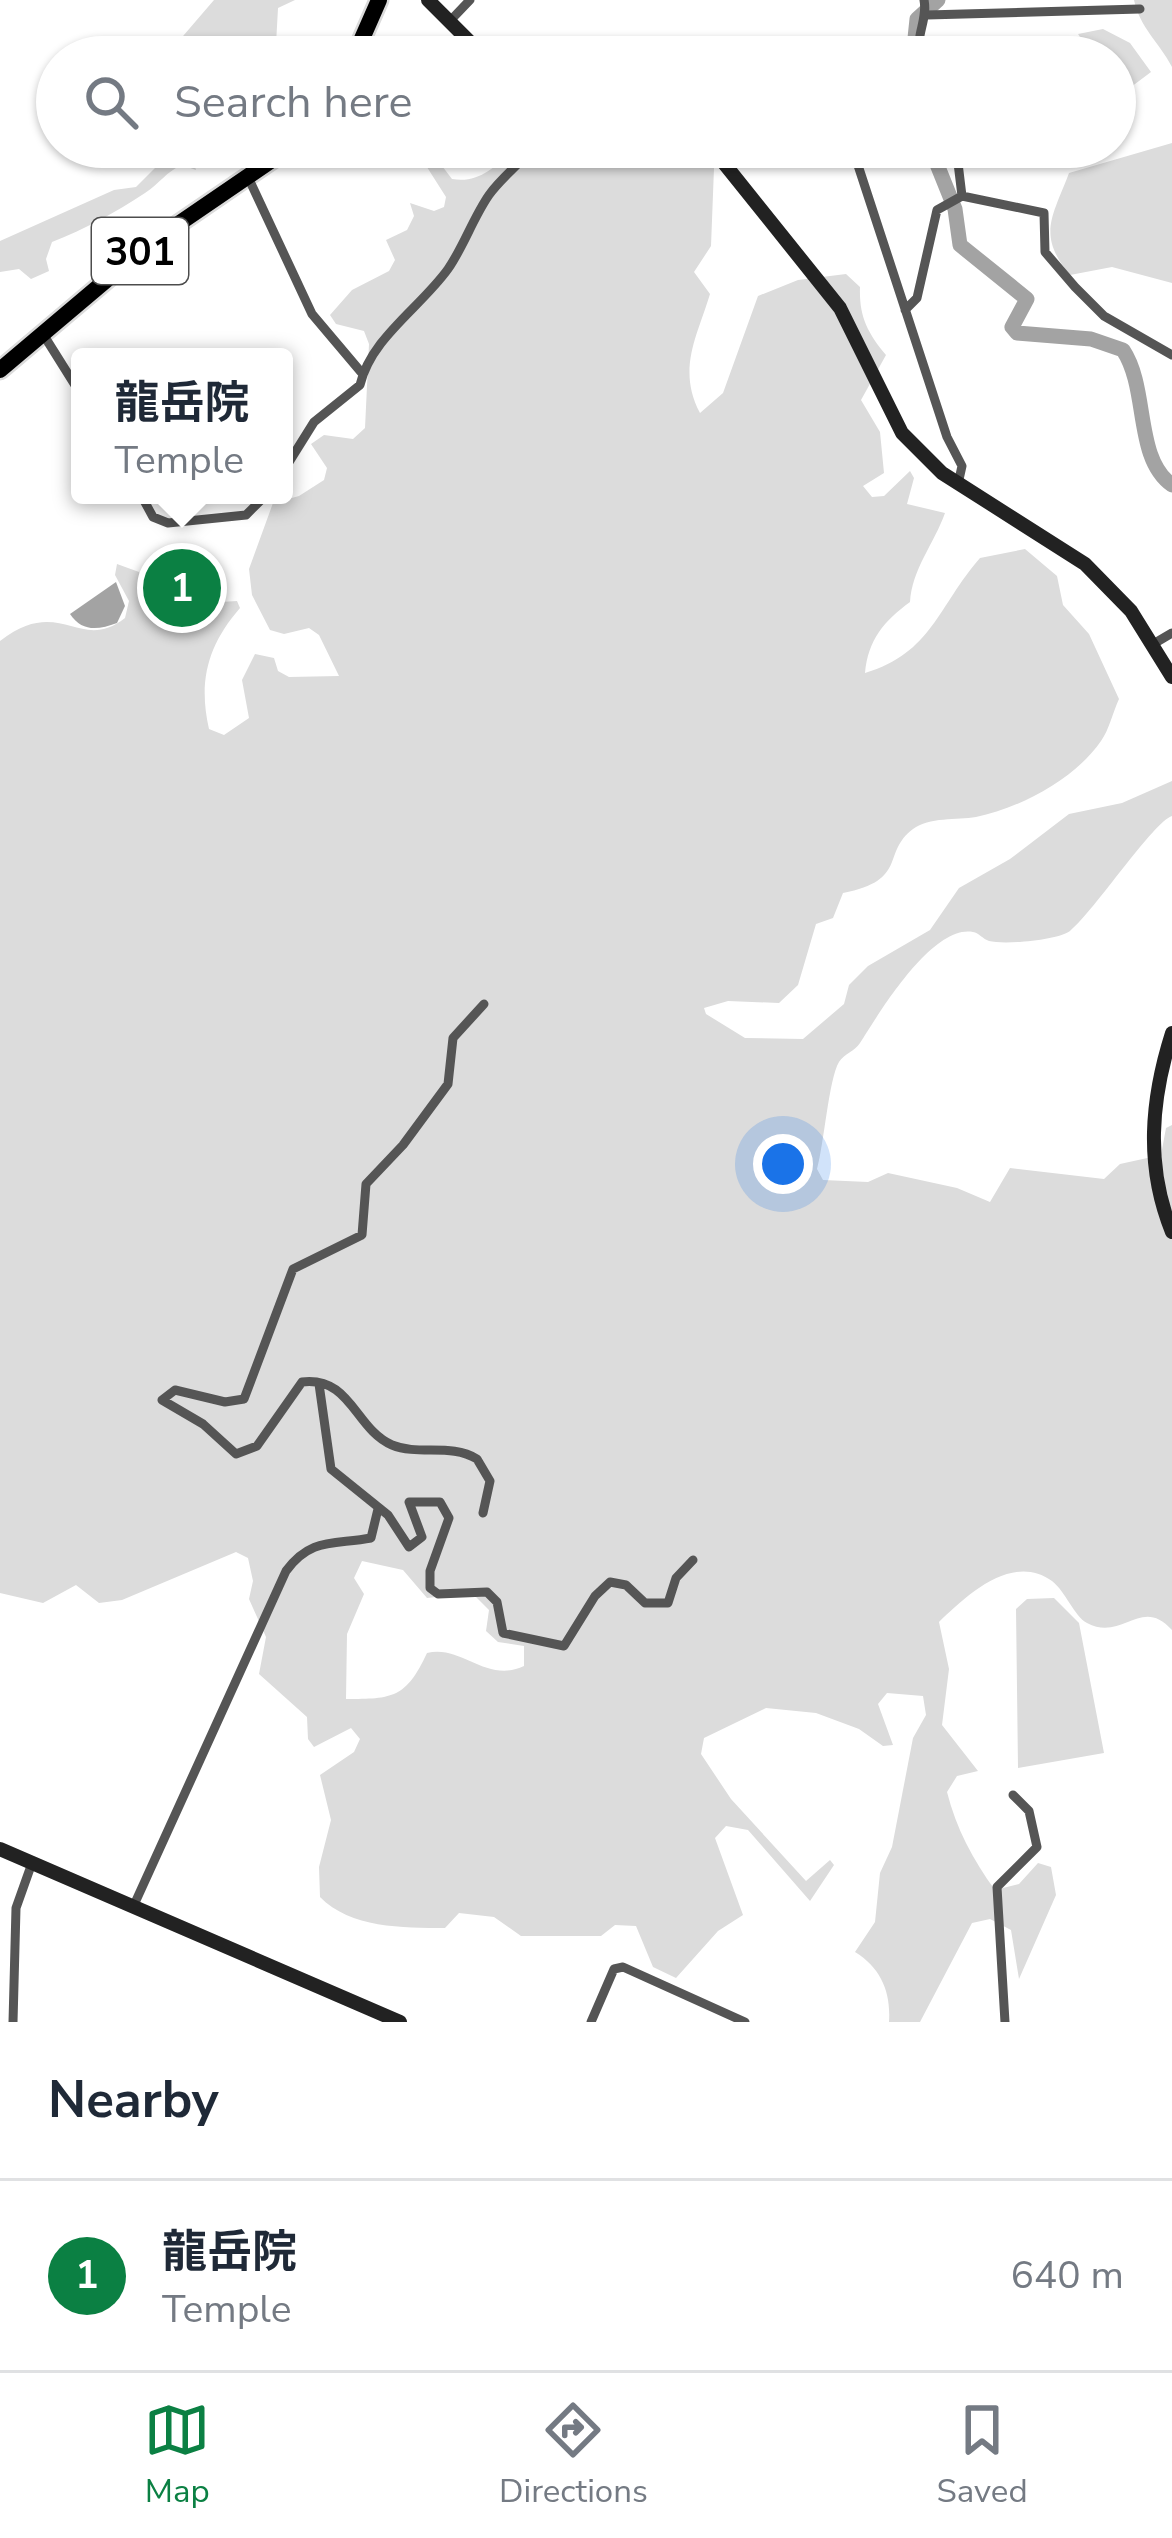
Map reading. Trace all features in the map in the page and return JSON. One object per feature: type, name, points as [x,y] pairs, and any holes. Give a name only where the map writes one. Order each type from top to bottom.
[{"type":"highway","points":[[363,36],[379,0]]},
{"type":"highway","name":"301","points":[[0,370],[149,244],[261,168]]},
{"type":"street","points":[[428,0],[462,36]]},
{"type":"street","points":[[448,23],[470,0]]},
{"type":"street","points":[[926,8],[1140,9]]},
{"type":"street","points":[[293,456],[314,422],[360,385],[361,372],[394,324],[418,306],[448,269],[491,192],[513,168]]},
{"type":"street","points":[[728,168],[839,308],[902,433],[958,484],[1085,564],[1154,643],[1172,676]]},
{"type":"street","points":[[859,168],[947,437],[962,466],[958,484]]},
{"type":"street","points":[[905,310],[917,298],[932,221],[954,198],[957,168]]},
{"type":"street","points":[[248,177],[311,314],[361,372]]},
{"type":"street","points":[[954,198],[1044,212],[1045,252],[1075,287],[1104,316],[1172,356]]},
{"type":"street","points":[[43,334],[71,379]]},
{"type":"street","points":[[146,504],[153,517],[168,524],[246,515],[257,504]]},
{"type":"street","points":[[1154,643],[1172,633]]},
{"type":"street","points":[[483,1513],[490,1481],[477,1459],[393,1445],[337,1388],[310,1380],[296,1387],[265,1437],[245,1453],[225,1448],[203,1424],[162,1400],[176,1390],[225,1402],[244,1399],[289,1275],[310,1257],[362,1235],[366,1184],[404,1145],[448,1084],[453,1038],[484,1004]]},
{"type":"street","points":[[1172,1033],[1155,1091],[1153,1129],[1156,1177],[1172,1232]]},
{"type":"street","points":[[319,1384],[331,1469],[388,1515],[403,1542],[417,1546],[422,1538],[409,1502],[440,1502],[449,1517],[430,1570],[430,1588],[438,1594],[487,1592],[496,1602],[503,1633],[564,1646],[595,1596],[610,1582],[620,1582],[645,1603],[668,1603],[676,1579],[693,1560]]},
{"type":"street","points":[[134,1905],[286,1571],[297,1556],[322,1541],[371,1538],[378,1509]]},
{"type":"street","points":[[1005,2022],[997,1887],[1037,1847],[1029,1811],[1013,1795]]},
{"type":"street","points":[[0,1849],[400,2022]]},
{"type":"street","points":[[13,2022],[16,1909],[32,1863]]},
{"type":"street","points":[[591,2022],[614,1969],[623,1967],[745,2022]]},
{"type":"shaded area","points":[[214,0],[295,0],[278,8],[276,36],[183,36]]},
{"type":"shaded area","points":[[1134,0],[1172,0],[1172,67],[1145,27]]},
{"type":"shaded area","points":[[1103,29],[1116,36],[1079,36]]},
{"type":"shaded area","points":[[1136,51],[1151,72],[1136,83]]},
{"type":"shaded area","points":[[1172,143],[1172,283],[1112,267],[1070,275],[1051,237],[1053,215],[1069,173],[1086,168],[1136,168],[1136,153]]},
{"type":"shaded area","points":[[155,168],[177,168],[122,207],[52,242],[46,259],[49,271],[31,279],[19,269],[0,272],[0,241],[114,190],[136,187]]},
{"type":"shaded area","points":[[428,168],[444,168],[452,179],[462,180],[492,168],[714,168],[711,246],[694,272],[710,294],[690,367],[700,413],[723,393],[758,296],[798,280],[846,274],[860,287],[866,323],[886,355],[861,400],[880,432],[884,473],[863,486],[872,497],[884,496],[910,471],[914,478],[907,504],[945,513],[919,568],[910,602],[879,632],[865,673],[887,664],[920,640],[980,558],[1025,549],[1057,576],[1063,605],[1089,634],[1119,699],[1104,737],[1090,755],[1045,790],[993,813],[913,829],[886,873],[864,888],[843,893],[833,918],[816,924],[798,985],[779,1003],[728,1001],[704,1008],[706,1014],[745,1038],[803,1039],[844,1004],[849,985],[868,966],[930,930],[959,888],[1010,859],[1069,814],[1122,803],[1172,781],[1172,816],[1152,833],[1070,931],[1007,942],[989,941],[973,932],[957,933],[941,942],[908,974],[858,1046],[841,1059],[832,1082],[817,1169],[823,1180],[868,1182],[888,1173],[957,1188],[990,1202],[1010,1168],[1104,1179],[1120,1164],[1161,1155],[1166,1128],[1172,1125],[1172,1630],[1151,1617],[1111,1627],[1087,1623],[1052,1581],[1021,1572],[991,1581],[939,1622],[949,1669],[942,1725],[978,1771],[957,1776],[947,1792],[960,1831],[995,1890],[1019,1884],[1038,1863],[1051,1867],[1056,1895],[1019,1979],[1011,1930],[990,1919],[972,1923],[920,2022],[889,2022],[882,1982],[872,1965],[855,1952],[875,1922],[880,1873],[892,1847],[913,1738],[926,1715],[923,1696],[887,1693],[878,1704],[893,1745],[883,1746],[859,1729],[816,1713],[766,1708],[704,1738],[701,1754],[731,1799],[806,1881],[830,1860],[834,1865],[810,1901],[748,1830],[726,1826],[715,1838],[743,1915],[718,1931],[676,1978],[653,1967],[636,1926],[615,1925],[601,1936],[521,1936],[494,1917],[459,1913],[445,1928],[395,1926],[346,1915],[320,1897],[319,1867],[331,1820],[320,1775],[354,1752],[360,1739],[351,1728],[314,1747],[308,1739],[307,1717],[259,1674],[266,1637],[249,1599],[253,1581],[248,1558],[236,1552],[122,1600],[99,1603],[76,1585],[43,1603],[0,1593],[0,641],[39,623],[95,630],[125,618],[129,601],[115,575],[117,564],[139,572],[155,612],[195,621],[212,619],[221,602],[237,601],[240,608],[208,664],[209,729],[224,735],[249,718],[242,680],[255,654],[274,658],[278,671],[289,677],[339,676],[319,635],[309,628],[284,634],[270,630],[252,595],[249,569],[273,504],[293,504],[293,498],[324,480],[327,468],[311,444],[324,435],[353,439],[365,428],[369,344],[364,331],[336,324],[330,315],[352,290],[389,271],[395,260],[386,240],[407,230],[414,216],[410,203],[434,211],[444,207],[446,197]],"holes":[[[362,1561],[403,1570],[427,1598],[472,1593],[489,1610],[486,1631],[498,1642],[524,1646],[524,1666],[498,1670],[451,1654],[427,1653],[412,1679],[396,1693],[346,1699],[347,1634],[364,1594],[354,1578]]]},
{"type":"shaded area","points":[[116,582],[125,606],[117,623],[91,628],[70,614]]},
{"type":"shaded area","points":[[1054,1598],[1079,1623],[1104,1753],[1018,1768],[1016,1609],[1027,1599]]},
{"type":"waterway","points":[[915,36],[917,19],[938,0]]},
{"type":"waterway","points":[[938,168],[955,209],[960,245],[1027,299],[1012,327],[1017,333],[1091,339],[1123,350],[1136,384],[1152,458],[1172,485]]},
{"type":"place","name":"龍岳院","points":[[182,588]]}]
